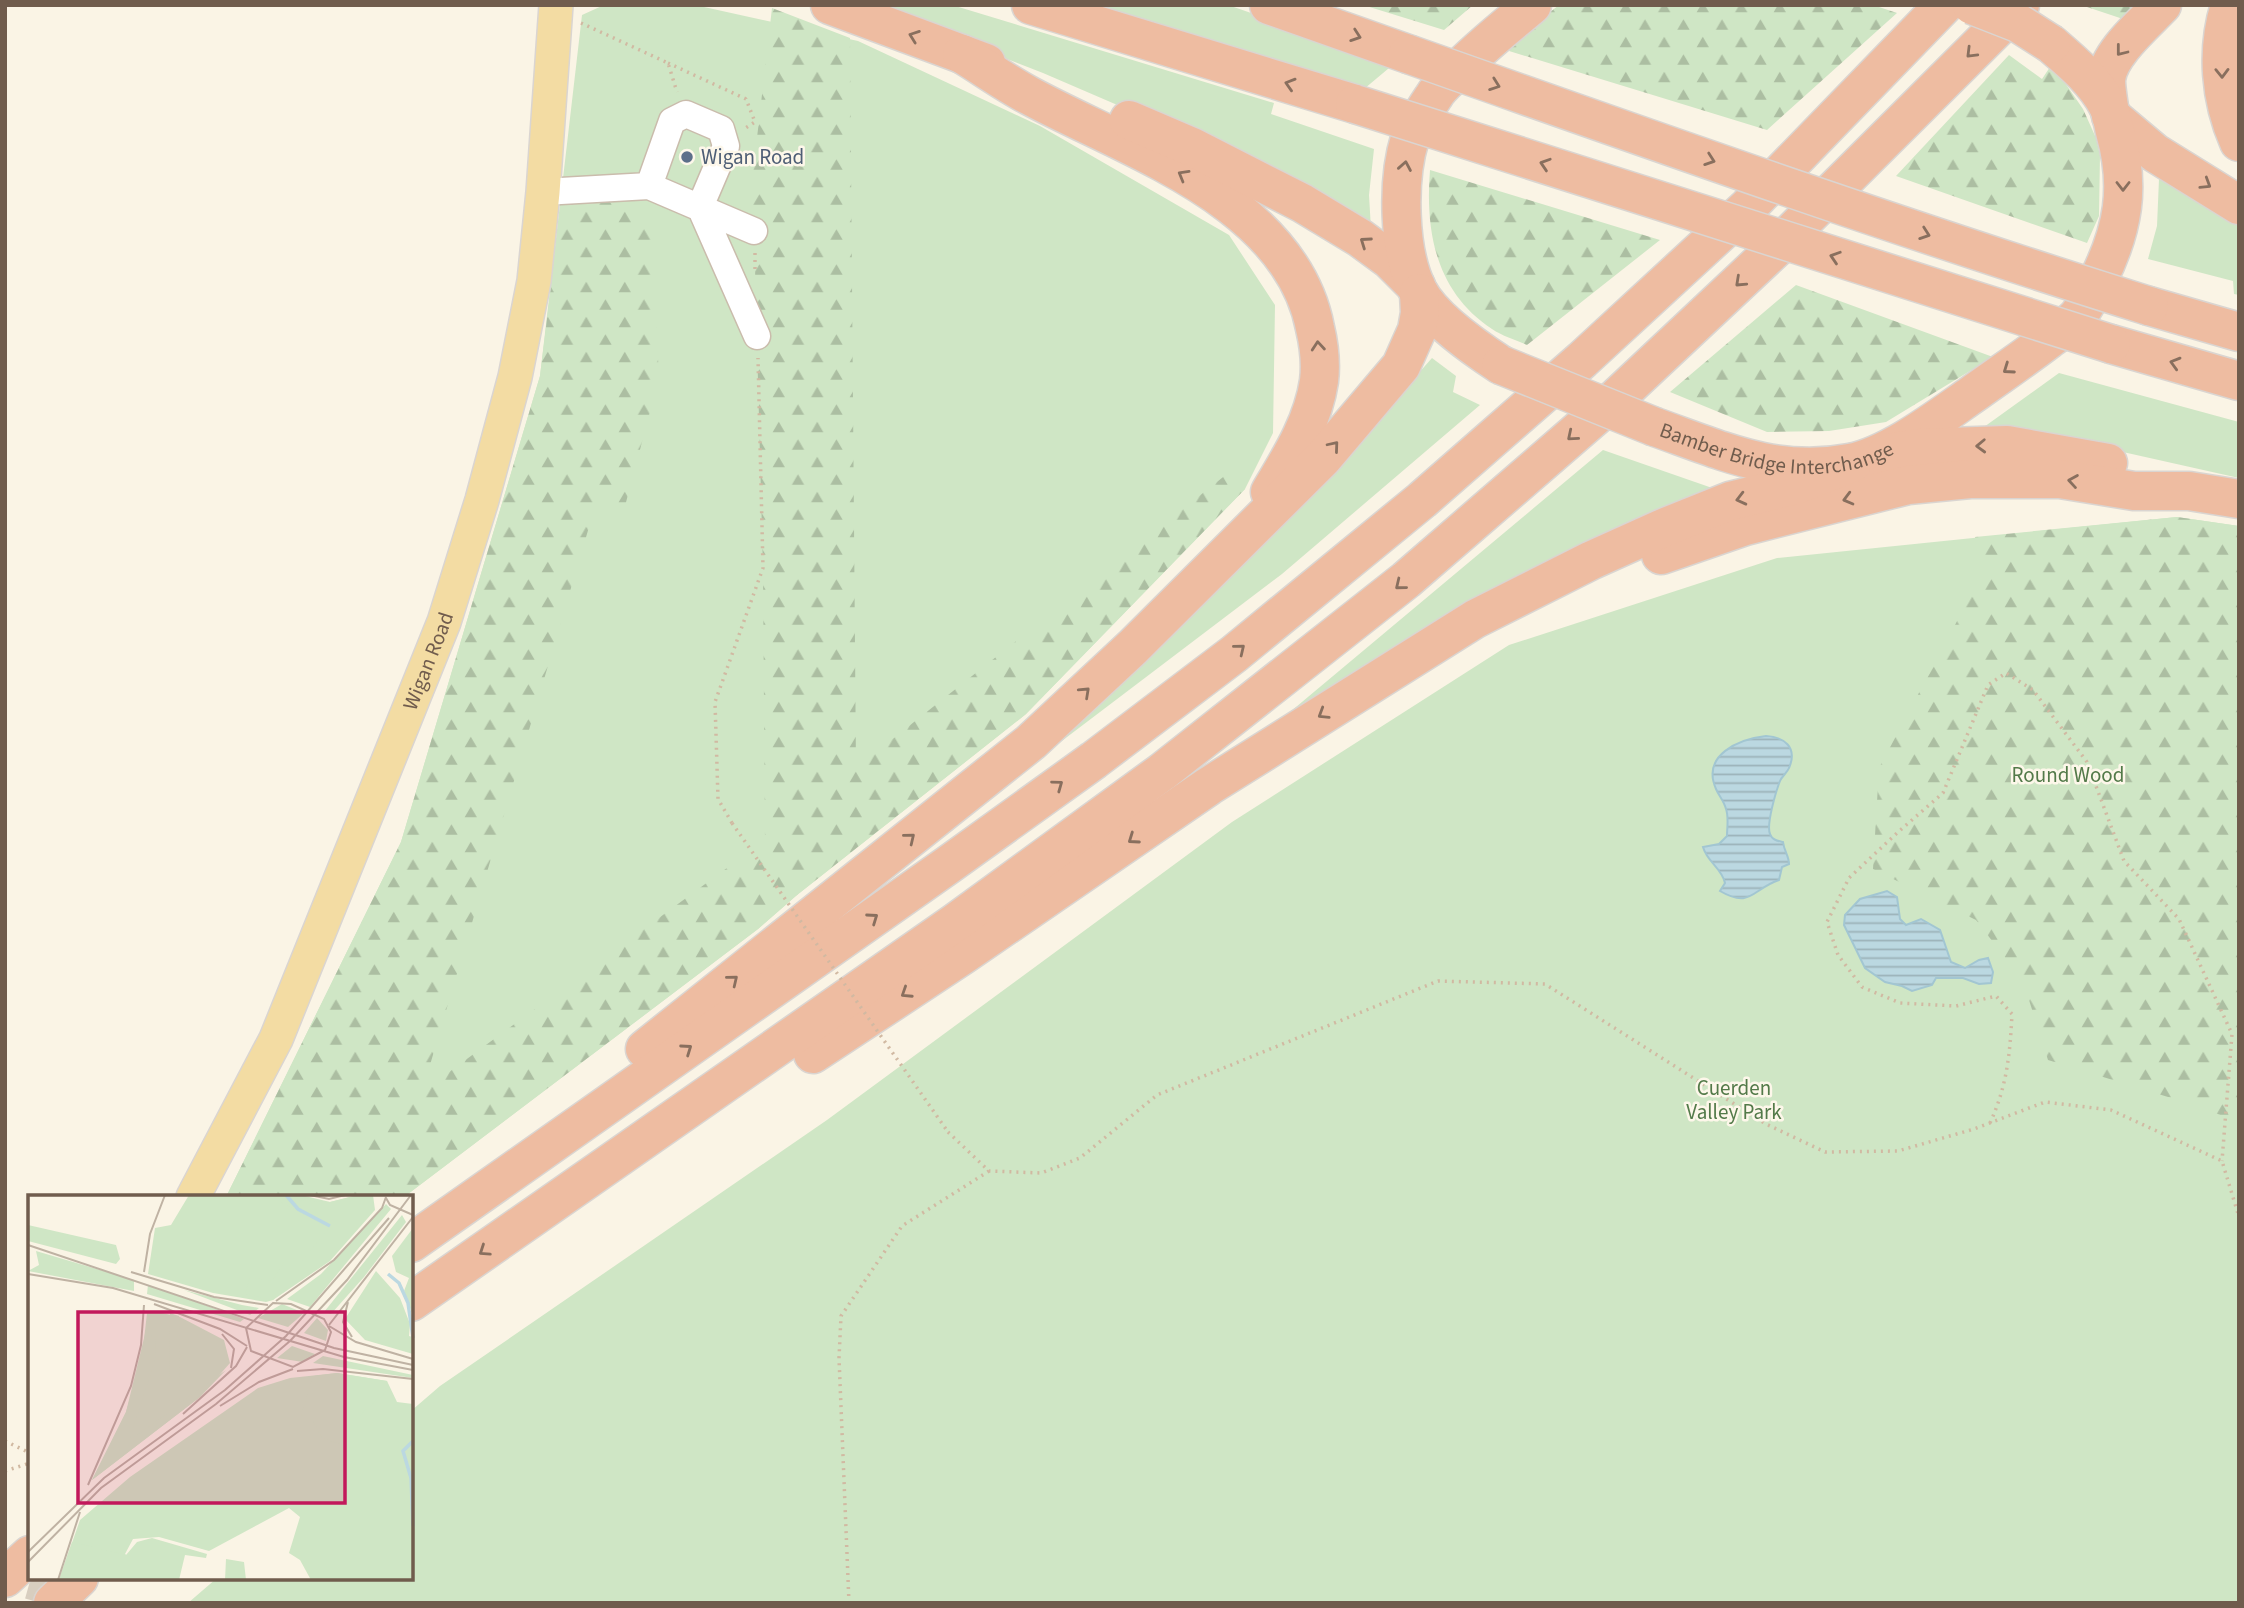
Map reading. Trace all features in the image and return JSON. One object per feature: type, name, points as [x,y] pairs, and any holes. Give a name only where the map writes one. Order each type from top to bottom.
[{"type":"highway","points":[[413,1234],[1031,742],[1133,647],[1323,458],[1401,366],[1417,330],[1420,313],[1418,290],[1390,260],[1370,245],[1302,203],[1192,148],[1086,101],[830,5]]},
{"type":"highway","points":[[1031,5],[1355,104],[2110,344],[2239,381]]},
{"type":"highway","points":[[1269,5],[1939,239],[2148,306],[2239,332]]},
{"type":"highway","name":"Bamber Bridge Interchange","points":[[1532,5],[1473,55],[1435,93],[1410,136],[1401,199],[1407,253],[1418,290],[1451,328],[1501,365],[1717,449],[1773,465],[1807,468],[1864,459],[1914,432],[2026,356],[2075,319],[2108,259],[2119,230],[2122,212],[2122,163],[2110,112],[2094,84],[2051,44],[2018,23],[1972,5]]},
{"type":"highway","points":[[413,1242],[948,865],[1094,760],[1244,646],[1422,500],[1611,333],[1748,207],[1944,5]]},
{"type":"highway","points":[[413,1301],[956,922],[1162,772],[1406,580],[1624,390],[1779,245],[2020,5]]},
{"type":"highway","points":[[2162,5],[2111,63],[2106,78],[2110,112],[2155,153],[2239,205]]},
{"type":"highway","points":[[2230,5],[2222,42],[2222,85],[2226,106],[2239,142]]},
{"type":"highway","points":[[962,54],[1030,96],[1122,140],[1196,183],[1243,216],[1269,240],[1302,287],[1312,310],[1318,341],[1319,379],[1311,415],[1291,457],[1240,541]]},
{"type":"highway","points":[[540,1213],[671,1149],[963,955],[1209,786],[1475,619],[1592,560],[1663,528],[1730,501],[1796,485],[1864,459],[1919,448],[2007,445],[2119,465],[2189,491]]},
{"type":"highway","points":[[1380,677],[1656,556],[1745,526],[1908,485],[1970,479],[2060,480],[2134,491],[2189,491],[2239,499]]},
{"type":"main road","name":"Wigan Road","points":[[194,1195],[276,1039],[444,622],[482,500],[514,377],[534,281],[566,13]]},
{"type":"lane","points":[[649,186],[672,121],[686,114],[721,129],[726,146],[700,207],[757,336]]},
{"type":"lane","points":[[543,192],[649,186],[754,231]]},
{"type":"path","points":[[566,13],[746,99],[755,122],[739,132]]},
{"type":"path","points":[[667,63],[678,93]]},
{"type":"path","points":[[754,231],[756,281]]},
{"type":"path","points":[[757,336],[763,568],[715,702],[718,799],[732,823],[948,1132],[989,1171]]},
{"type":"path","points":[[1990,1123],[2002,1096],[2010,1055],[2012,1014],[1996,996],[1956,1006],[1900,1003],[1862,987],[1838,955],[1827,922],[1849,878],[1896,833],[1944,793],[1988,685],[2006,673],[2033,690],[2087,762],[2124,861],[2179,919],[2232,1034],[2222,1161],[2239,1217]]},
{"type":"path","points":[[849,1603],[839,1358],[841,1317],[902,1226],[989,1171],[1041,1173],[1080,1158],[1157,1094],[1438,981],[1545,985],[1766,1124],[1825,1152],[1898,1151],[1990,1123],[2045,1102],[2111,1110],[2222,1161]]},
{"type":"path","points":[[5,1441],[28,1452]]},
{"type":"path","points":[[5,1471],[28,1464]]},
{"type":"green space","points":[[604,5],[695,5],[858,41],[1040,126],[1229,235],[1275,305],[1273,433],[1245,489],[1026,714],[797,895],[758,929],[407,1195],[227,1195],[401,842],[540,376],[582,15]]},
{"type":"green space","points":[[868,5],[952,5],[1274,103],[1271,114],[1374,149],[1369,195],[1371,229],[1252,163],[1043,73]]},
{"type":"green space","points":[[1088,5],[1228,5],[1395,63],[1364,89]]},
{"type":"green space","points":[[1363,5],[1473,5],[1444,30]]},
{"type":"green space","points":[[1559,5],[1873,5],[1897,13],[1767,130],[1509,51],[1521,35]]},
{"type":"green space","points":[[2081,5],[2135,5],[2123,19]]},
{"type":"green space","points":[[772,8],[850,38],[856,768],[1232,470],[1245,489],[1026,714],[797,895],[758,929],[407,1195],[227,1195],[401,842],[540,376],[563,189],[651,214],[659,378],[625,506],[597,500],[422,1092],[765,840],[763,568],[754,231],[749,207]]},
{"type":"green space","points":[[2009,55],[2042,79],[2052,64],[2083,109],[2096,138],[2100,155],[2099,216],[2087,243],[1896,176]]},
{"type":"green space","points":[[1430,170],[1660,240],[1527,345],[1496,331],[1473,314],[1446,279],[1433,238]]},
{"type":"green space","points":[[2159,179],[2239,222],[2239,295],[2234,294],[2233,281],[2148,259],[2157,226]]},
{"type":"green space","points":[[1796,285],[1993,357],[1886,422],[1829,431],[1767,432],[1670,392]]},
{"type":"green space","points":[[1432,358],[1456,376],[1453,392],[1480,405],[1282,574],[955,822],[1362,437]]},
{"type":"green space","points":[[2059,373],[2239,422],[2239,478],[2047,435],[1977,432]]},
{"type":"green space","points":[[1603,450],[1718,490],[1259,738]]},
{"type":"green space","name":"Cuerden Valley Park","points":[[2177,517],[2239,526],[2239,1603],[188,1603],[215,1580],[413,1580],[413,1409],[440,1386],[827,1120],[1232,822],[1509,645],[1777,558]]},
{"type":"green space","name":"Round Wood","points":[[2177,517],[2239,526],[2239,1122],[2194,1105],[2048,1060],[2023,981],[1976,920],[1873,869],[1879,768],[1981,576],[1975,537]]},
{"type":"water","points":[[1766,736],[1784,741],[1792,754],[1789,768],[1776,792],[1769,830],[1772,838],[1783,842],[1789,864],[1782,867],[1779,880],[1751,896],[1739,898],[1720,891],[1725,883],[1703,847],[1719,844],[1727,836],[1727,812],[1716,789],[1714,767],[1718,758],[1734,745]]},
{"type":"water","points":[[1887,891],[1897,897],[1900,919],[1906,925],[1921,919],[1940,930],[1951,962],[1965,968],[1988,958],[1993,972],[1991,983],[1979,984],[1963,978],[1936,978],[1932,985],[1912,991],[1885,982],[1865,968],[1844,925],[1845,915],[1860,899]]},
{"type":"tunnel","points":[[41,1603],[47,1580]]},
{"type":"place","name":"Wigan Road","points":[[687,157]]}]
